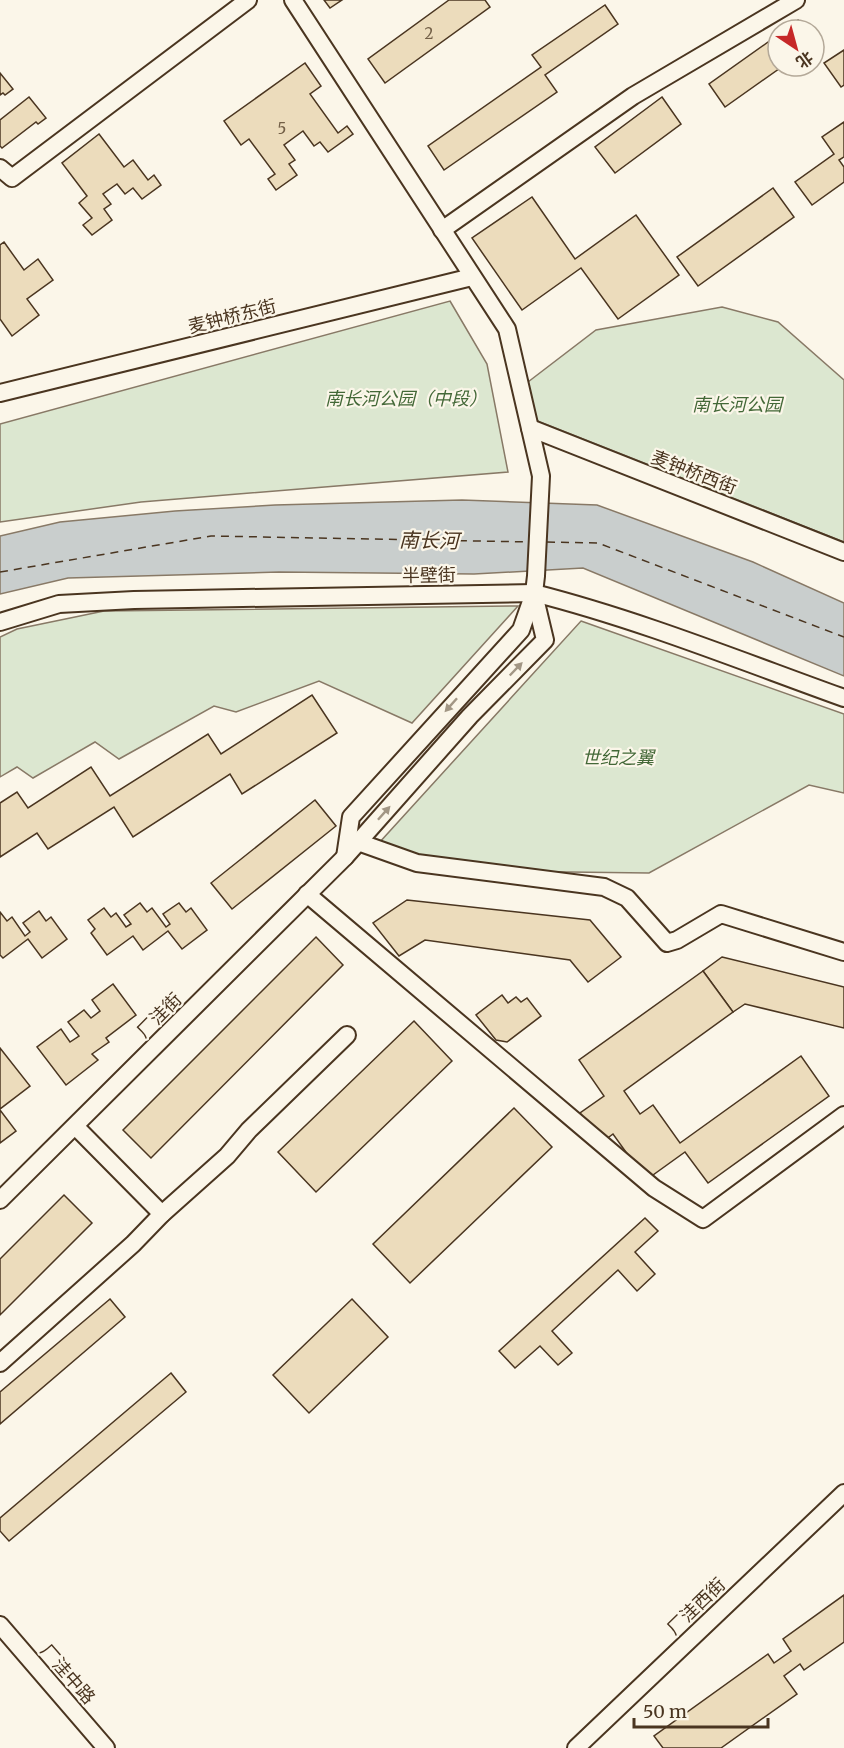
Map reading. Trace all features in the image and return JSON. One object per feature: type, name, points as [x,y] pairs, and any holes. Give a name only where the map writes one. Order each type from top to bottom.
[{"type":"street","points":[[0,168],[12,178],[248,0]]},
{"type":"street","points":[[293,0],[507,329],[540,476],[534,593],[521,630],[351,817],[345,857]]},
{"type":"street","points":[[442,230],[633,96],[796,0]]},
{"type":"street","name":"麦钟桥东街","points":[[0,393],[472,277]]},
{"type":"street","name":"麦钟桥西街","points":[[530,428],[844,552]]},
{"type":"street","name":"半壁街","points":[[0,622],[60,604],[134,600],[534,593],[588,606],[844,698]]},
{"type":"street","name":"厂洼街","points":[[0,1200],[345,857],[470,716],[545,640],[534,593]]},
{"type":"street","points":[[358,842],[417,863],[604,887],[627,898],[667,943],[677,940],[721,914],[844,952]]},
{"type":"street","points":[[307,894],[654,1188],[703,1219],[844,1115]]},
{"type":"street","points":[[0,1363],[227,1156],[249,1130],[347,1035]]},
{"type":"street","points":[[75,1126],[162,1214]]},
{"type":"street","name":"厂洼西街","points":[[576,1748],[844,1493]]},
{"type":"street","name":"厂洼中路","points":[[0,1625],[106,1748]]},
{"type":"green space","name":"南长河公园（中段）","points":[[450,301],[487,364],[508,472],[141,502],[0,522],[0,424]]},
{"type":"green space","name":"南长河公园","points":[[722,307],[778,322],[844,380],[844,542],[535,420],[528,382],[596,330]]},
{"type":"green space","points":[[518,606],[412,723],[319,681],[236,712],[214,706],[119,759],[95,742],[33,778],[17,767],[0,777],[0,637],[17,629],[104,611]]},
{"type":"green space","name":"世纪之翼","points":[[581,621],[844,714],[844,793],[809,785],[649,873],[410,870],[379,843]]},
{"type":"water","name":"南长河","points":[[462,500],[597,505],[753,562],[844,603],[844,676],[583,568],[474,574],[279,572],[68,578],[0,594],[0,536],[60,522],[175,511],[275,505]]},
{"type":"building","points":[[324,0],[342,0],[330,8]]},
{"type":"building","points":[[449,0],[485,0],[490,7],[385,83],[368,59]]},
{"type":"building","points":[[605,5],[618,24],[545,75],[557,92],[444,170],[428,146],[541,67],[532,55]]},
{"type":"building","points":[[766,44],[766,78],[725,107],[709,84]]},
{"type":"building","points":[[844,50],[844,85],[841,87],[826,66],[826,62]]},
{"type":"building","points":[[305,63],[321,86],[310,94],[338,133],[347,126],[353,134],[328,152],[320,142],[314,146],[303,131],[284,145],[295,160],[289,164],[297,175],[276,190],[268,179],[275,174],[249,139],[241,145],[224,121]]},
{"type":"building","points":[[0,73],[13,89],[5,95],[3,93],[0,95]]},
{"type":"building","points":[[29,97],[46,118],[38,124],[36,122],[2,148],[0,146],[0,120]]},
{"type":"building","points":[[662,97],[681,124],[615,173],[595,147]]},
{"type":"building","points":[[844,122],[844,157],[839,160],[844,167],[844,182],[812,205],[795,182],[834,154],[822,137]]},
{"type":"building","points":[[99,134],[124,167],[133,160],[148,180],[154,175],[161,185],[142,199],[133,188],[125,194],[117,184],[103,194],[111,204],[104,209],[112,220],[92,235],[83,225],[92,218],[79,203],[87,196],[62,163]]},
{"type":"building","points":[[773,188],[794,217],[698,286],[677,257]]},
{"type":"building","points":[[532,197],[575,259],[636,215],[679,275],[618,319],[581,268],[522,310],[472,238]]},
{"type":"building","points":[[4,242],[24,270],[38,259],[53,280],[27,299],[39,315],[12,336],[0,319],[0,245]]},
{"type":"building","points":[[312,695],[337,733],[242,794],[230,774],[133,837],[114,807],[48,849],[37,833],[0,857],[0,803],[17,792],[28,808],[91,767],[110,796],[208,734],[221,754]]},
{"type":"building","points":[[315,800],[336,826],[232,909],[211,883]]},
{"type":"building","points":[[407,900],[590,920],[621,957],[588,982],[570,960],[425,940],[399,956],[373,923]]},
{"type":"building","points":[[140,903],[147,912],[152,908],[166,927],[170,924],[163,914],[179,903],[186,912],[191,908],[207,930],[182,949],[168,931],[143,950],[133,936],[107,955],[91,933],[95,929],[88,920],[104,908],[111,917],[116,913],[126,927],[131,924],[124,915]]},
{"type":"building","points":[[39,911],[46,921],[51,917],[67,939],[42,958],[28,939],[3,958],[0,955],[0,912],[7,921],[12,917],[25,936],[30,932],[23,923]]},
{"type":"building","points":[[316,937],[343,965],[151,1158],[123,1130]]},
{"type":"building","points":[[722,957],[844,987],[844,1028],[745,1004],[733,1012],[703,971]]},
{"type":"building","points":[[703,971],[733,1012],[624,1091],[640,1114],[653,1105],[680,1143],[801,1056],[829,1096],[708,1183],[685,1152],[646,1180],[613,1134],[601,1143],[580,1113],[604,1096],[579,1060]]},
{"type":"building","points":[[113,984],[136,1015],[106,1038],[109,1042],[92,1054],[98,1060],[66,1085],[37,1047],[61,1029],[70,1042],[79,1036],[68,1022],[84,1010],[91,1018],[100,1011],[92,1000]]},
{"type":"building","points":[[502,995],[508,1003],[516,997],[521,1002],[527,998],[541,1016],[507,1042],[496,1040],[476,1015]]},
{"type":"building","points":[[414,1021],[452,1061],[316,1192],[278,1152]]},
{"type":"building","points":[[0,1048],[30,1086],[0,1109]]},
{"type":"building","points":[[514,1108],[552,1147],[410,1283],[373,1244]]},
{"type":"building","points":[[0,1110],[16,1131],[0,1143]]},
{"type":"building","points":[[64,1195],[92,1223],[0,1315],[0,1259]]},
{"type":"building","points":[[645,1218],[658,1231],[635,1252],[655,1274],[637,1291],[618,1270],[552,1331],[572,1353],[558,1365],[540,1346],[515,1368],[499,1351]]},
{"type":"building","points":[[110,1299],[125,1317],[0,1424],[0,1392]]},
{"type":"building","points":[[352,1299],[388,1337],[309,1413],[273,1375]]},
{"type":"building","points":[[171,1373],[186,1392],[9,1541],[0,1531],[0,1518]]},
{"type":"building","points":[[844,1595],[844,1642],[804,1670],[800,1664],[784,1676],[797,1694],[721,1748],[663,1748],[654,1736],[768,1654],[774,1663],[791,1651],[783,1639]]},
{"type":"ferry route","points":[[0,572],[211,536],[530,542]]},
{"type":"ferry route","points":[[547,542],[598,543],[844,637]]}]
